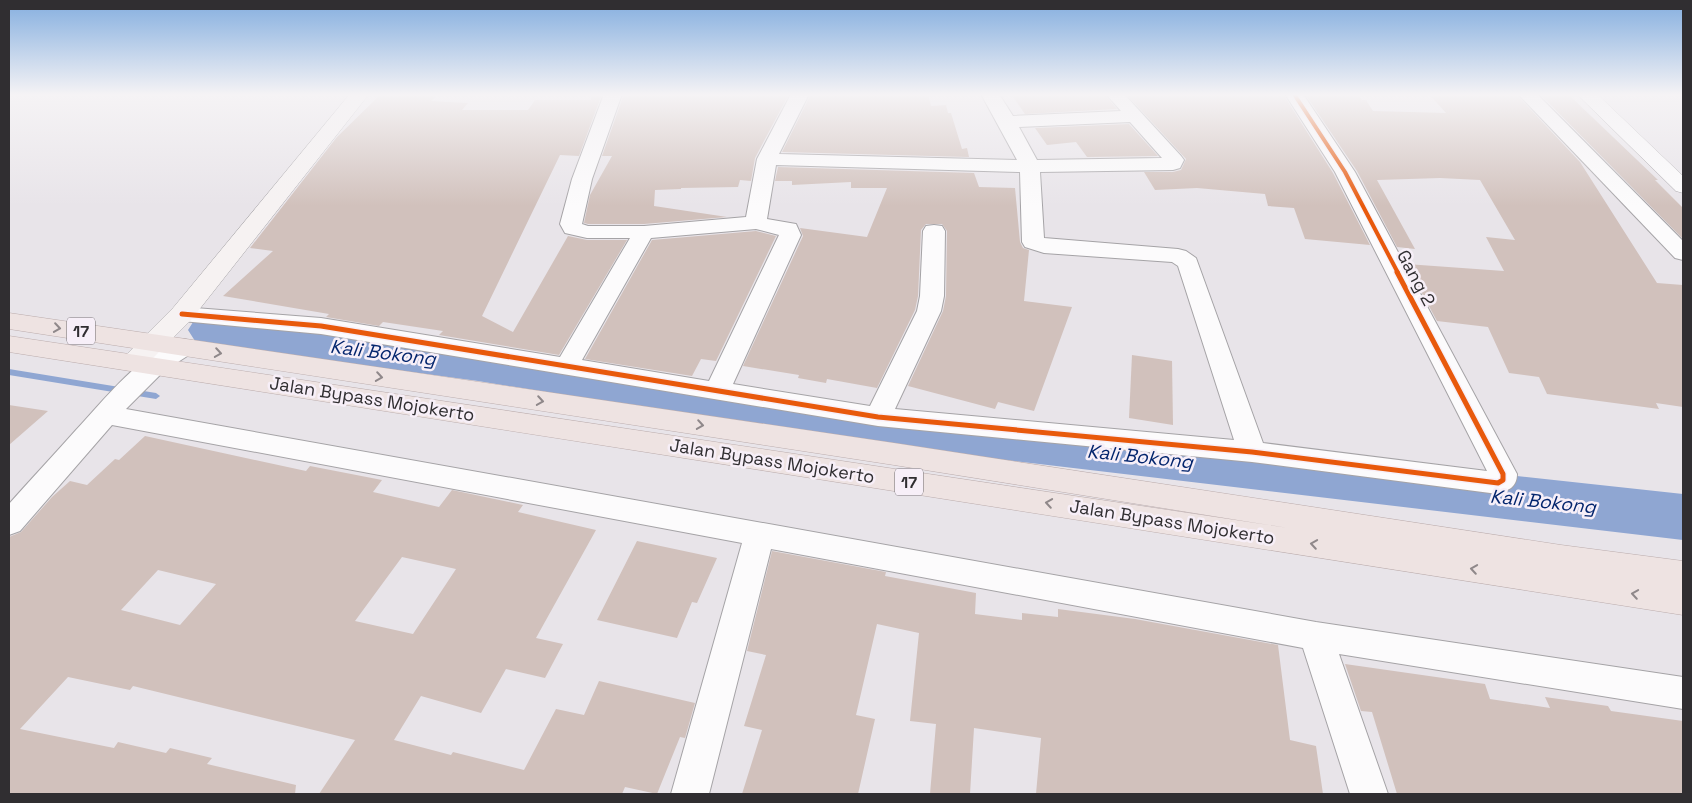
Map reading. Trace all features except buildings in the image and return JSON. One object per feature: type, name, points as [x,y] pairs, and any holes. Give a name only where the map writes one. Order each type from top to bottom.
[{"type":"highway","name":"Jalan Bypass Mojokerto","points":[[9,321],[147,361],[183,347],[904,455],[1562,558],[1683,574]]},
{"type":"highway","name":"Jalan Bypass Mojokerto","points":[[9,344],[147,361],[1683,601]]},
{"type":"main road","points":[[147,361],[182,314],[330,131]]},
{"type":"street","points":[[599,131],[582,179],[571,224],[573,228],[587,232],[644,232],[756,223],[788,229],[790,235],[716,391]]},
{"type":"street","points":[[756,223],[767,159],[781,131]]},
{"type":"street","points":[[182,314],[321,326],[566,368],[878,417],[1252,452],[1188,263],[1178,256],[1044,246],[1033,242],[1030,166],[1012,131]]},
{"type":"street","points":[[767,159],[1030,166],[1173,164],[1174,160],[1149,131]]},
{"type":"street","name":"Gang 2","points":[[1252,452],[1489,483],[1498,483],[1503,480],[1503,474],[1345,172],[1319,131]]},
{"type":"street","points":[[1564,131],[1683,253]]},
{"type":"street","points":[[1625,131],[1683,187]]},
{"type":"street","points":[[878,417],[929,311],[932,296],[934,231]]},
{"type":"street","points":[[566,368],[644,232]]},
{"type":"street","points":[[9,523],[112,407],[147,361]]},
{"type":"street","points":[[112,407],[758,535],[1316,636],[1683,693]]},
{"type":"street","points":[[690,794],[758,535]]},
{"type":"street","points":[[1316,636],[1369,794]]},
{"type":"waterway","name":"Kali Bokong","points":[[212,330],[478,364],[861,424],[1683,517]]},
{"type":"waterway","name":"Kali Bokong","points":[[9,372],[156,396]]},
{"type":"cycle path","points":[[182,314],[321,326],[878,417],[1252,452],[1498,483],[1503,480],[1503,474],[1345,172],[1319,131]]}]
